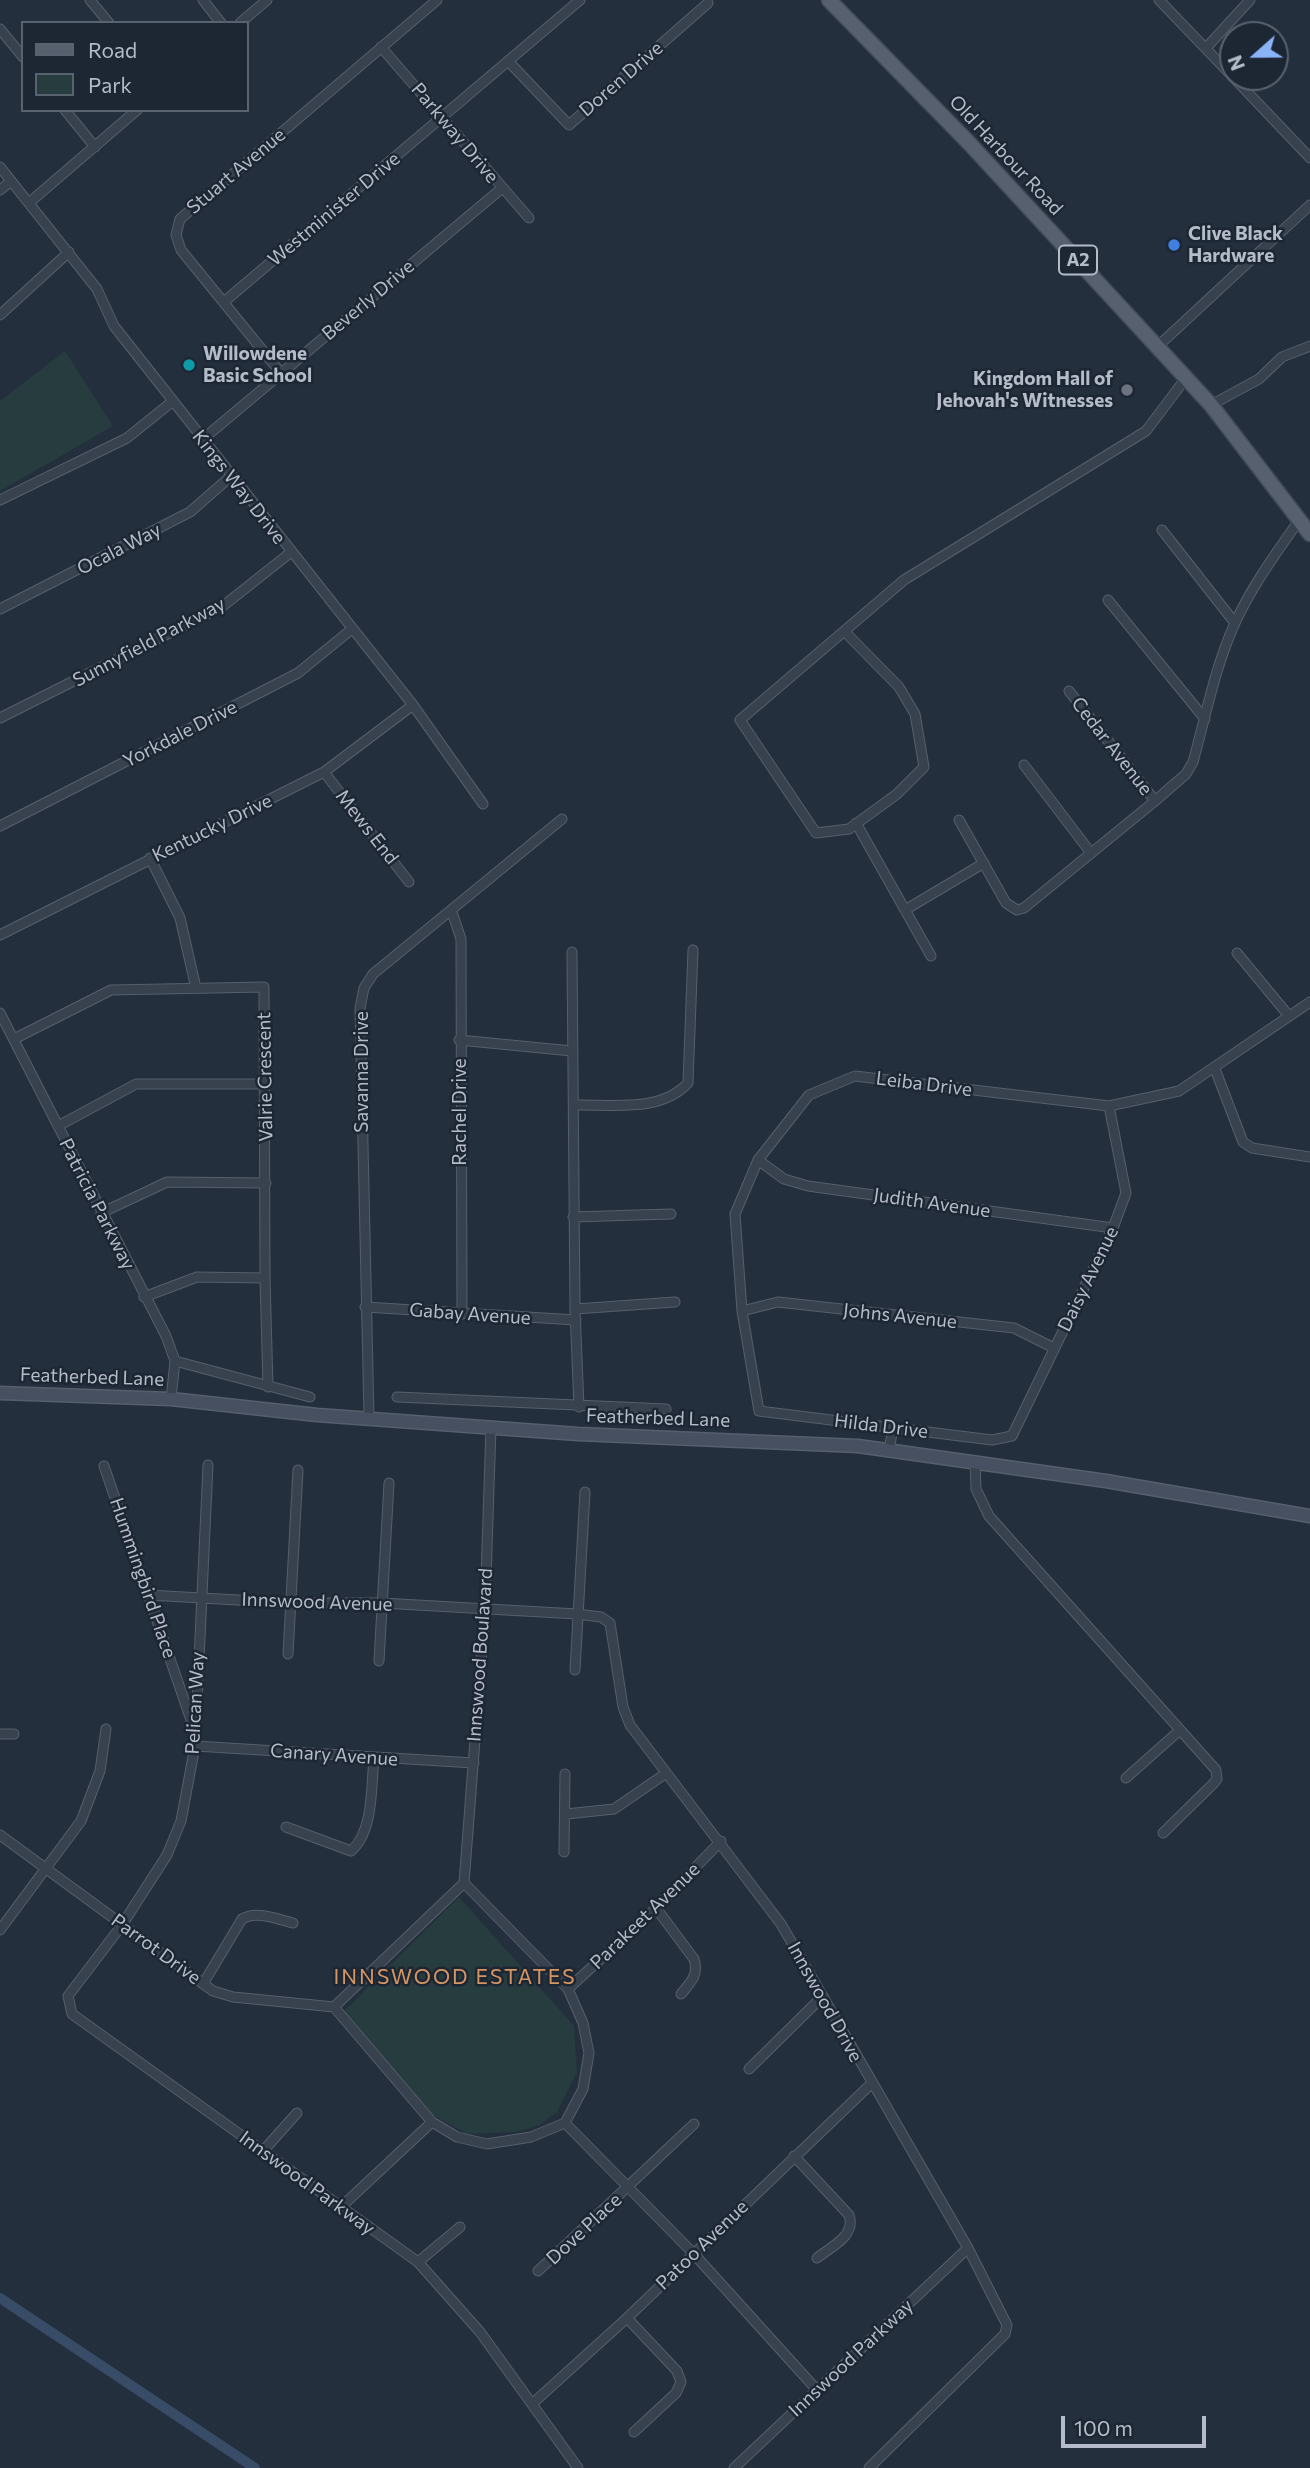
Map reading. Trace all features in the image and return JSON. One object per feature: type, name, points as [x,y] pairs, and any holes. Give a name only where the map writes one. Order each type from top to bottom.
[{"type":"main road","name":"Old Harbour Road","points":[[829,0],[969,143],[1186,378],[1307,528]]},
{"type":"main road","name":"Featherbed Lane","points":[[0,1393],[172,1399],[317,1415],[889,1450],[975,1461],[1310,1516]]},
{"type":"street","points":[[90,0],[106,21]]},
{"type":"street","points":[[203,0],[219,21]]},
{"type":"street","points":[[242,21],[267,0]]},
{"type":"street","name":"Stuart Avenue","points":[[281,373],[181,250],[176,235],[180,219],[437,0]]},
{"type":"street","name":"Westminister Drive","points":[[225,302],[580,0]]},
{"type":"street","points":[[1159,0],[1219,62]]},
{"type":"street","points":[[1206,48],[1250,0]]},
{"type":"street","name":"Doren Drive","points":[[508,61],[569,125],[708,3]]},
{"type":"street","points":[[0,29],[21,55]]},
{"type":"street","name":"Parkway Drive","points":[[382,47],[443,116],[501,189],[529,218]]},
{"type":"street","points":[[1246,91],[1310,158]]},
{"type":"street","points":[[67,112],[95,148]]},
{"type":"street","points":[[30,202],[135,112]]},
{"type":"street","name":"Kings Way Drive","points":[[0,167],[97,289],[114,326],[230,477],[413,705],[483,804]]},
{"type":"street","points":[[0,190],[10,181]]},
{"type":"street","name":"Beverly Drive","points":[[203,439],[501,189]]},
{"type":"street","points":[[1157,347],[1310,205]]},
{"type":"street","points":[[0,316],[69,252]]},
{"type":"street","points":[[1210,405],[1259,379],[1282,356],[1310,346]]},
{"type":"street","points":[[844,631],[899,687],[915,714],[924,766],[897,794],[849,829],[816,833],[740,720],[844,631],[904,580],[1146,431],[1186,378]]},
{"type":"street","points":[[0,500],[127,438],[173,401]]},
{"type":"street","name":"Ocala Way","points":[[0,609],[190,512],[230,477]]},
{"type":"street","points":[[959,820],[1006,903],[1017,910],[1024,908],[1156,801],[1186,774],[1194,762],[1216,673],[1235,623],[1263,570],[1307,528]]},
{"type":"street","points":[[1162,530],[1235,623]]},
{"type":"street","name":"Sunnyfield Parkway","points":[[0,718],[223,606],[290,552]]},
{"type":"street","points":[[1108,600],[1205,719]]},
{"type":"street","name":"Yorkdale Drive","points":[[0,826],[298,673],[352,629]]},
{"type":"street","name":"Cedar Avenue","points":[[1069,691],[1156,801]]},
{"type":"street","name":"Kentucky Drive","points":[[0,935],[324,772],[413,705]]},
{"type":"street","points":[[1024,765],[1091,853]]},
{"type":"street","name":"Mews End","points":[[324,772],[409,882]]},
{"type":"street","name":"Savanna Drive","points":[[369,1417],[360,1008],[364,988],[373,974],[452,912],[562,818]]},
{"type":"street","points":[[856,823],[931,956]]},
{"type":"street","points":[[150,859],[180,918],[196,988]]},
{"type":"street","points":[[905,910],[984,863]]},
{"type":"street","name":"Rachel Drive","points":[[452,912],[461,939],[461,1314]]},
{"type":"street","points":[[574,1105],[657,1103],[676,1097],[688,1083],[693,950]]},
{"type":"street","points":[[572,952],[573,1217],[579,1407]]},
{"type":"street","points":[[1237,953],[1289,1016]]},
{"type":"street","name":"Valrie Crescent","points":[[14,1040],[111,990],[264,987],[268,1387]]},
{"type":"street","name":"Leiba Drive","points":[[759,1411],[742,1311],[735,1214],[758,1160],[809,1095],[855,1076],[1109,1106],[1179,1091],[1310,1002]]},
{"type":"street","name":"Patricia Parkway","points":[[0,1013],[166,1336],[175,1361],[172,1399]]},
{"type":"street","points":[[459,1040],[572,1051]]},
{"type":"street","points":[[1215,1069],[1243,1142],[1252,1148],[1310,1157]]},
{"type":"street","points":[[58,1126],[136,1084],[263,1084]]},
{"type":"street","name":"Daisy Avenue","points":[[1004,1439],[1012,1436],[1018,1425],[1114,1228],[1126,1194],[1109,1106]]},
{"type":"street","name":"Judith Avenue","points":[[758,1160],[784,1179],[808,1186],[1114,1228]]},
{"type":"street","points":[[101,1213],[167,1182],[267,1183]]},
{"type":"street","points":[[573,1217],[671,1214]]},
{"type":"street","points":[[144,1297],[197,1277],[265,1278]]},
{"type":"street","name":"Johns Avenue","points":[[742,1311],[778,1302],[1014,1328],[1054,1348]]},
{"type":"street","points":[[575,1309],[675,1303]]},
{"type":"street","name":"Gabay Avenue","points":[[365,1307],[576,1320]]},
{"type":"street","points":[[175,1361],[310,1397]]},
{"type":"street","points":[[397,1397],[666,1409]]},
{"type":"street","name":"Hilda Drive","points":[[759,1411],[992,1440],[1004,1439]]},
{"type":"street","name":"Innswood Boulavard","points":[[464,1883],[485,1610],[491,1427]]},
{"type":"street","points":[[889,1450],[893,1428]]},
{"type":"street","points":[[975,1461],[976,1489],[989,1516],[1216,1770],[1217,1779],[1163,1833]]},
{"type":"street","name":"Pelican Way","points":[[122,1925],[167,1855],[181,1821],[194,1746],[208,1465]]},
{"type":"street","name":"Hummingbird Place","points":[[104,1466],[195,1731]]},
{"type":"street","points":[[288,1654],[298,1470]]},
{"type":"street","points":[[379,1661],[388,1483]]},
{"type":"street","points":[[575,1670],[585,1492]]},
{"type":"street","name":"Innswood Avenue","points":[[148,1595],[291,1603],[382,1603],[485,1610]]},
{"type":"street","name":"Innswood Drive","points":[[485,1610],[577,1614],[601,1617],[610,1623],[623,1707],[630,1725],[665,1774],[721,1841],[781,1924],[968,2248],[1008,2330],[869,2468]]},
{"type":"street","points":[[0,1930],[48,1869],[81,1821],[100,1771],[106,1729]]},
{"type":"street","points":[[1126,1778],[1180,1730]]},
{"type":"street","points":[[0,1734],[14,1734]]},
{"type":"street","name":"Canary Avenue","points":[[194,1746],[474,1763]]},
{"type":"street","points":[[286,1827],[351,1851],[356,1846],[369,1815],[374,1758]]},
{"type":"street","points":[[564,1852],[565,1774]]},
{"type":"street","points":[[566,1814],[614,1809],[665,1774]]},
{"type":"street","name":"Parrot Drive","points":[[0,1835],[203,1984],[233,1997],[334,2007]]},
{"type":"street","name":"Parakeet Avenue","points":[[568,1989],[656,1908],[721,1841]]},
{"type":"street","points":[[464,1883],[521,1945],[568,1989],[583,2023],[589,2053],[583,2089],[565,2123],[531,2137],[487,2144],[457,2137],[432,2122],[334,2007],[464,1883]]},
{"type":"street","points":[[656,1908],[694,1959],[697,1968],[696,1975],[681,1994]]},
{"type":"street","points":[[203,1984],[242,1919],[248,1914],[293,1923]]},
{"type":"street","name":"Innswood Parkway","points":[[122,1925],[68,1996],[72,2014],[418,2262],[480,2332],[578,2468]]},
{"type":"street","points":[[748,2069],[823,1996]]},
{"type":"street","name":"Patoo Avenue","points":[[532,2404],[627,2318],[871,2084]]},
{"type":"street","points":[[263,2151],[297,2113]]},
{"type":"street","points":[[341,2207],[432,2122]]},
{"type":"street","points":[[565,2123],[630,2186],[817,2390]]},
{"type":"street","name":"Dove Place","points":[[538,2271],[694,2124]]},
{"type":"street","points":[[794,2156],[849,2215],[851,2223],[847,2234],[817,2258]]},
{"type":"street","points":[[418,2262],[460,2227]]},
{"type":"street","name":"Innswood Parkway","points":[[734,2468],[968,2248]]},
{"type":"street","points":[[627,2318],[677,2371],[681,2382],[676,2393],[634,2432]]},
{"type":"green space","points":[[65,351],[113,426],[0,491],[0,401]]},
{"type":"green space","points":[[459,1897],[574,2026],[577,2072],[557,2112],[540,2125],[516,2132],[467,2134],[433,2115],[342,2013]]},
{"type":"waterway","points":[[0,2298],[255,2468]]},
{"type":"place","name":"Clive Black Hardware","points":[[1174,245]]},
{"type":"place","name":"Willowdene Basic School","points":[[189,365]]},
{"type":"place","name":"Kingdom Hall of Jehovah's Witnesses","points":[[1127,390]]},
{"type":"district","name":"INNSWOOD ESTATES","points":[[455,1977]]}]
